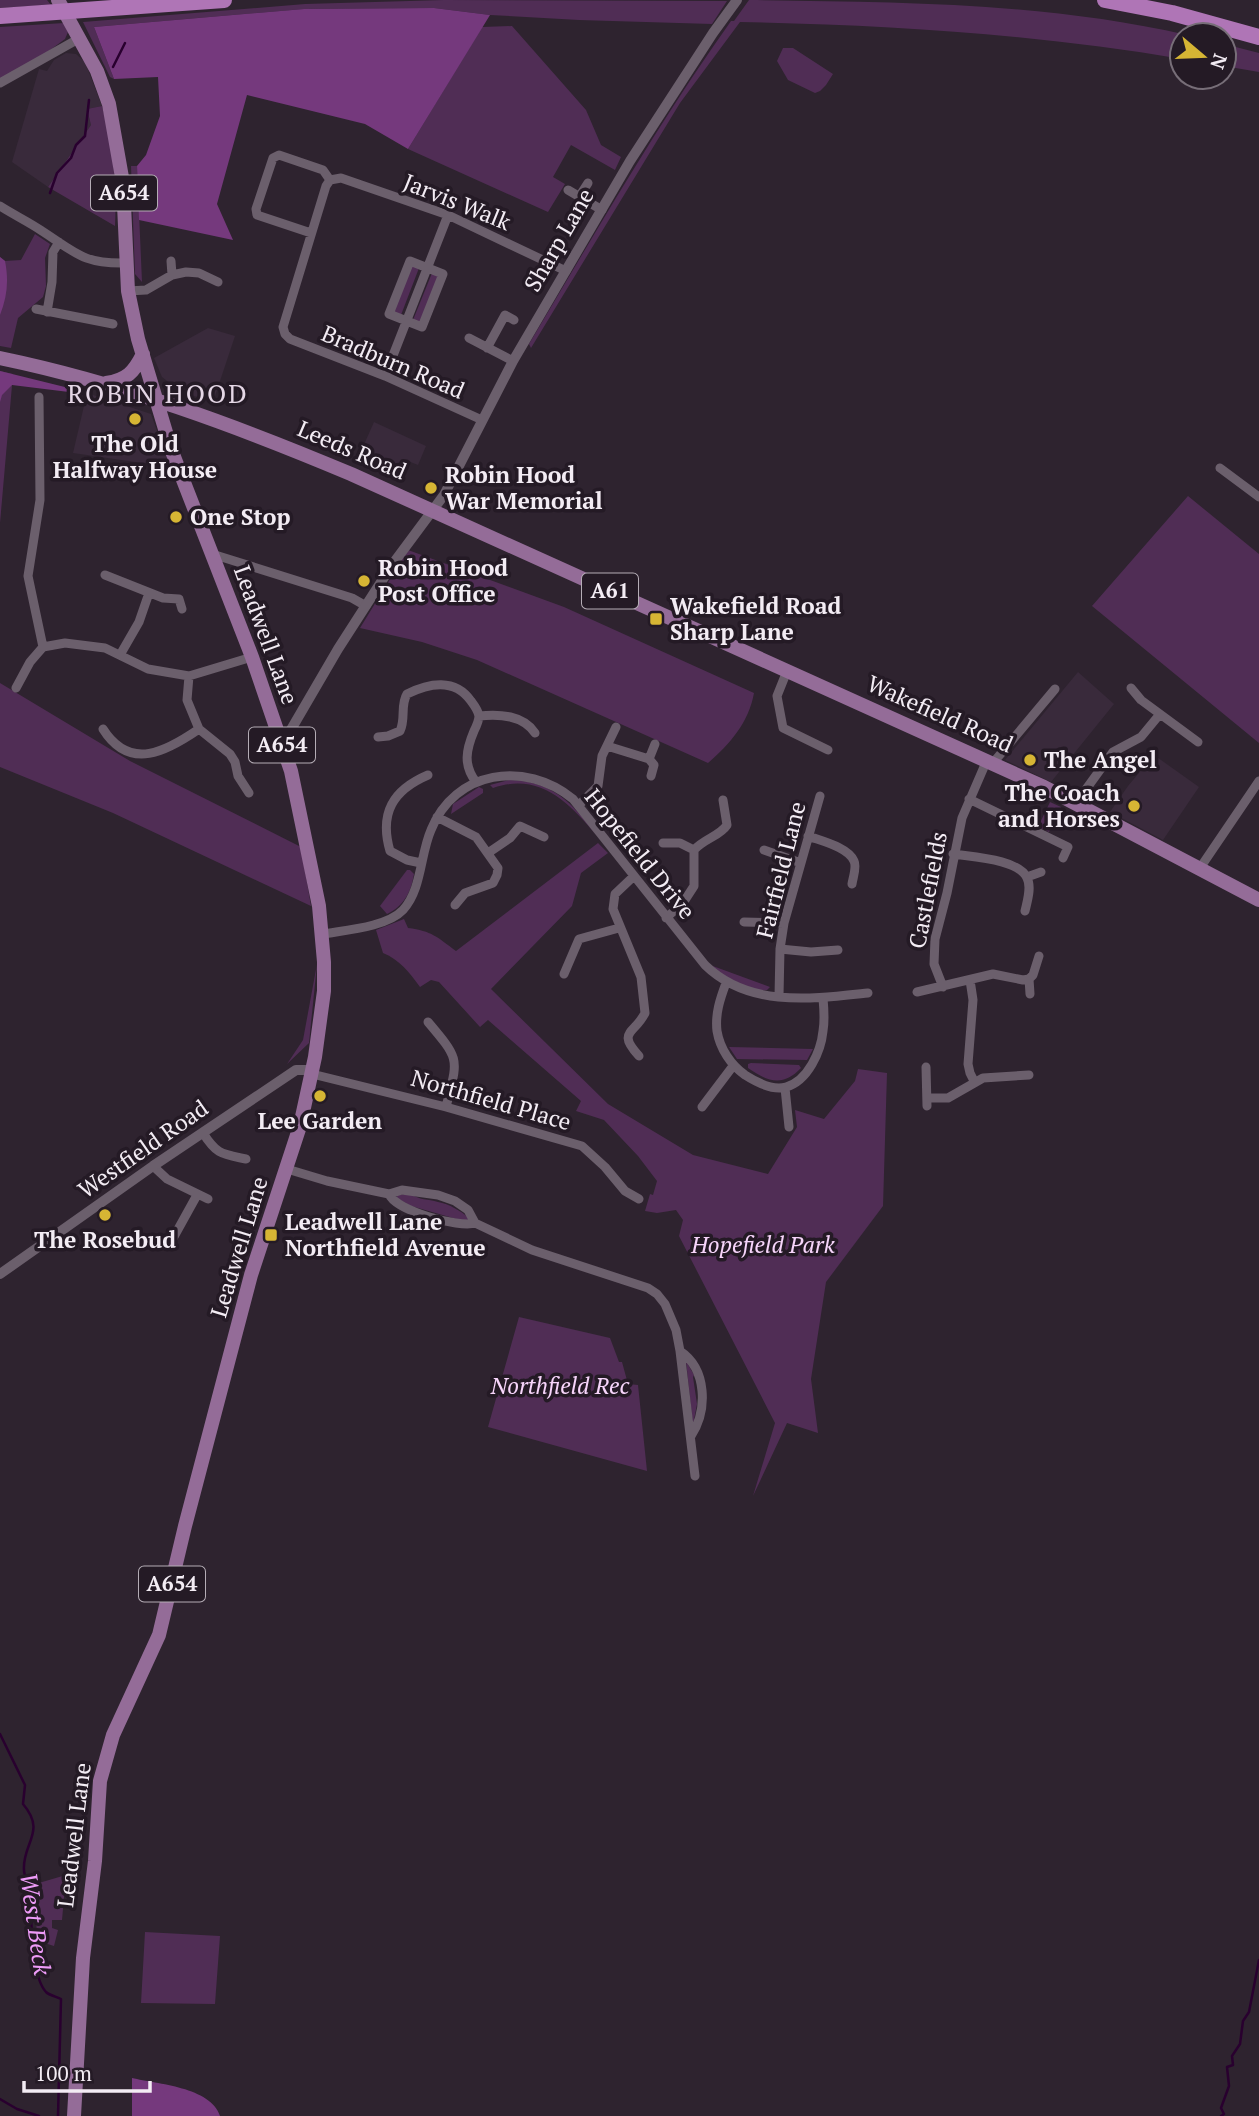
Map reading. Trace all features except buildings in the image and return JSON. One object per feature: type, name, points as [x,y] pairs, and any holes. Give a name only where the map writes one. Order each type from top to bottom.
[{"type":"highway","points":[[0,16],[55,6],[88,10],[224,0]]},
{"type":"highway","points":[[1105,0],[1172,13],[1259,37]]},
{"type":"main road","name":"A654","points":[[55,6],[80,38],[97,71],[112,118],[123,183],[128,290],[157,400]]},
{"type":"main road","points":[[106,383],[117,382],[131,374],[143,354]]},
{"type":"main road","name":"Leeds Road","points":[[0,358],[106,383],[271,440],[787,671]]},
{"type":"main road","name":"Leadwell Lane","points":[[74,2116],[83,1958],[95,1861],[100,1781],[113,1735],[159,1635],[251,1275],[288,1168],[313,1072],[324,991],[323,934],[302,819],[282,745],[252,657],[168,438],[157,400]]},
{"type":"main road","points":[[168,438],[175,421],[190,412]]},
{"type":"main road","name":"Wakefield Road","points":[[787,671],[1076,803],[1259,900]]},
{"type":"street","name":"Sharp Lane","points":[[282,745],[403,548],[444,495],[513,361],[602,209],[713,33],[737,0]]},
{"type":"street","points":[[0,83],[80,38]]},
{"type":"street","points":[[277,155],[323,170],[330,180],[311,233],[257,215],[256,209],[273,158],[277,155]]},
{"type":"street","name":"Jarvis Walk","points":[[330,180],[341,178],[448,215],[566,271]]},
{"type":"street","points":[[579,197],[588,183]]},
{"type":"street","points":[[568,190],[602,209]]},
{"type":"street","points":[[0,206],[75,255],[91,261],[126,263]]},
{"type":"street","points":[[385,376],[448,215]]},
{"type":"street","name":"Bradburn Road","points":[[311,233],[283,327],[285,334],[290,339],[385,376],[482,420]]},
{"type":"street","points":[[47,312],[53,252],[58,242]]},
{"type":"street","points":[[171,261],[172,275]]},
{"type":"street","points":[[410,261],[427,268],[443,274],[422,327],[389,314],[410,261]]},
{"type":"street","points":[[128,290],[146,290],[172,275],[186,272],[218,282]]},
{"type":"street","points":[[36,309],[113,324]]},
{"type":"street","points":[[487,348],[505,315],[514,320]]},
{"type":"street","points":[[469,338],[513,361]]},
{"type":"street","points":[[39,397],[40,500],[28,576],[43,648]]},
{"type":"street","points":[[1220,468],[1259,497]]},
{"type":"street","points":[[211,554],[352,598],[366,606]]},
{"type":"street","points":[[105,575],[163,598],[179,599],[182,610]]},
{"type":"street","points":[[120,654],[139,622],[149,593]]},
{"type":"street","points":[[16,688],[30,662],[43,648],[65,643],[89,645],[120,654],[148,669],[189,676],[252,657]]},
{"type":"street","points":[[787,671],[778,696],[783,728],[828,750]]},
{"type":"street","points":[[189,676],[187,700],[199,729],[230,754],[238,776],[249,793]]},
{"type":"street","points":[[378,737],[400,731],[404,723],[404,698],[407,694],[428,685],[440,684],[460,689],[475,706],[479,716],[467,753],[467,765],[476,782]]},
{"type":"street","points":[[1129,684],[1141,700],[1198,742]]},
{"type":"street","name":"Castlefields","points":[[943,987],[934,964],[933,953],[953,854],[969,799],[990,762],[1055,689]]},
{"type":"street","points":[[1076,803],[1113,752],[1140,737],[1160,714]]},
{"type":"street","points":[[479,716],[520,719],[532,729],[539,716]]},
{"type":"street","points":[[579,805],[598,786],[599,767],[616,727]]},
{"type":"street","points":[[103,729],[108,738],[119,746],[144,756],[155,754],[184,740],[199,729]]},
{"type":"street","points":[[1177,742],[1184,733]]},
{"type":"street","points":[[649,759],[655,744]]},
{"type":"street","points":[[607,746],[649,759],[654,765],[655,773]]},
{"type":"street","points":[[421,863],[407,860],[390,851],[386,832],[388,810],[395,798],[412,777],[428,775]]},
{"type":"street","name":"Hopefield Drive","points":[[323,934],[386,922],[396,916],[411,899],[437,817],[458,794],[476,782],[509,775],[530,777],[552,784],[579,805],[666,918],[705,965],[726,983],[757,994],[779,996],[823,998],[868,993]]},
{"type":"street","points":[[1200,868],[1259,781]]},
{"type":"street","name":"Fairfield Lane","points":[[779,996],[780,949],[784,923],[820,796]]},
{"type":"street","points":[[969,799],[1068,847],[1063,858]]},
{"type":"street","points":[[666,918],[683,903],[694,886],[694,850],[702,841],[723,831],[727,825],[723,800]]},
{"type":"street","points":[[437,817],[476,837],[498,868],[493,883],[465,893],[455,905]]},
{"type":"street","points":[[488,853],[510,838],[520,827],[544,837]]},
{"type":"street","points":[[808,836],[838,848],[853,858],[855,863],[852,884]]},
{"type":"street","points":[[663,843],[680,843],[694,850]]},
{"type":"street","points":[[764,850],[801,863]]},
{"type":"street","points":[[953,854],[999,861],[1027,877],[1041,872]]},
{"type":"street","points":[[634,876],[620,888],[612,901],[619,928],[641,976],[645,1013],[628,1035],[628,1042],[639,1056]]},
{"type":"street","points":[[1025,911],[1029,896],[1027,877]]},
{"type":"street","points":[[744,922],[784,923]]},
{"type":"street","points":[[564,974],[579,939],[619,928]]},
{"type":"street","points":[[780,949],[811,952],[838,950]]},
{"type":"street","points":[[917,992],[993,974],[1029,979],[1033,975],[1038,956]]},
{"type":"street","points":[[636,965],[648,961]]},
{"type":"street","points":[[1029,979],[1030,993]]},
{"type":"street","points":[[970,980],[973,1000],[968,1063],[974,1081]]},
{"type":"street","points":[[726,983],[717,1017],[718,1034],[733,1066],[759,1083],[785,1088],[803,1076],[819,1048],[823,1032],[823,998]]},
{"type":"street","points":[[428,1022],[449,1047],[455,1059],[446,1107]]},
{"type":"street","points":[[1008,1076],[1009,1063]]},
{"type":"street","points":[[702,1107],[733,1066]]},
{"type":"street","points":[[926,1068],[927,1102],[948,1098],[974,1081],[994,1076],[1029,1075]]},
{"type":"street","name":"Westfield Road","points":[[0,1274],[153,1166],[296,1070],[313,1072]]},
{"type":"street","name":"Northfield Place","points":[[313,1072],[582,1146],[625,1191],[639,1199]]},
{"type":"street","points":[[785,1088],[789,1127]]},
{"type":"street","points":[[203,1133],[212,1148],[246,1159]]},
{"type":"street","points":[[153,1166],[160,1174],[208,1199]]},
{"type":"street","points":[[288,1168],[327,1181],[389,1194],[402,1190],[438,1195],[455,1201],[468,1210],[475,1223]]},
{"type":"street","points":[[389,1194],[393,1201],[401,1206],[461,1224],[475,1223],[532,1250],[648,1288],[657,1294],[665,1304],[676,1330],[695,1476]]},
{"type":"street","points":[[172,1242],[197,1195]]},
{"type":"street","points":[[680,1351],[690,1358],[702,1391],[699,1420],[691,1436]]},
{"type":"shaded area","points":[[434,8],[490,15],[408,149],[365,124],[247,95],[217,204],[233,240],[139,220],[137,166],[146,155],[160,116],[158,77],[114,79],[94,27],[304,9]]},
{"type":"shaded area","points":[[66,53],[76,54],[85,62],[102,106],[87,109],[91,125],[48,187],[12,162],[39,69],[47,71],[54,60]]},
{"type":"shaded area","points":[[0,257],[5,261],[7,282],[0,315]]},
{"type":"shaded area","points":[[208,328],[235,336],[213,402],[188,394],[171,384],[162,377],[154,358]]},
{"type":"shaded area","points":[[0,371],[77,390],[77,393],[12,385],[2,395],[0,402]]},
{"type":"shaded area","points":[[87,393],[151,414],[170,467],[73,453]]},
{"type":"shaded area","points":[[374,422],[426,446],[418,465],[408,461],[400,478],[358,458]]},
{"type":"shaded area","points":[[1078,672],[1114,704],[1051,782],[1005,760]]},
{"type":"shaded area","points":[[1154,755],[1199,787],[1163,840],[1110,812]]},
{"type":"shaded area","points":[[132,2078],[195,2093],[215,2106],[220,2116],[132,2116]]},
{"type":"green space","points":[[0,0],[47,0],[51,5],[0,8]]},
{"type":"green space","points":[[444,0],[727,1],[712,24],[490,15],[434,8],[304,9],[94,27],[114,79],[110,77],[83,22],[305,4]]},
{"type":"green space","points":[[749,0],[914,3],[1024,10],[1168,31],[1168,57],[1072,43],[962,32],[740,22],[680,103],[531,348],[529,344],[652,140],[704,60],[731,21],[734,21]]},
{"type":"green space","points":[[64,23],[68,32],[65,39],[27,67],[0,80],[0,27]]},
{"type":"green space","points":[[512,26],[586,110],[601,145],[621,157],[615,170],[571,145],[553,177],[565,184],[548,212],[408,149],[482,27]]},
{"type":"green space","points":[[783,48],[793,48],[833,74],[820,91],[815,93],[788,80],[777,61]]},
{"type":"green space","points":[[1238,48],[1259,53],[1259,72],[1238,68]]},
{"type":"green space","points":[[102,106],[113,166],[115,226],[48,187],[91,125],[87,109]]},
{"type":"green space","points":[[131,166],[137,166],[142,282],[135,274]]},
{"type":"green space","points":[[35,234],[50,244],[45,258],[46,286],[43,297],[18,318],[11,348],[0,346],[0,257],[5,261],[21,260]]},
{"type":"green space","points":[[411,265],[419,268],[401,315],[393,312]]},
{"type":"green space","points":[[432,273],[439,276],[421,323],[413,320]]},
{"type":"green space","points":[[0,371],[13,374],[0,523]]},
{"type":"green space","points":[[1188,496],[1259,554],[1259,743],[1092,606]]},
{"type":"green space","points":[[408,550],[564,607],[754,693],[748,714],[731,740],[708,763],[477,660],[422,642],[360,628]]},
{"type":"green space","points":[[0,683],[130,761],[301,847],[311,906],[113,813],[0,767]]},
{"type":"green space","points":[[509,780],[524,781],[549,789],[569,803],[596,835],[575,811],[552,793],[525,784],[493,788],[490,785]]},
{"type":"green space","points":[[479,787],[483,789],[483,793],[451,814],[453,804]]},
{"type":"green space","points":[[1050,802],[1061,807],[1049,832],[1038,827]]},
{"type":"green space","name":"Hopefield Park","points":[[598,843],[608,853],[581,873],[572,906],[491,989],[608,1104],[693,1155],[768,1174],[797,1127],[795,1110],[824,1119],[855,1081],[858,1069],[887,1073],[883,1206],[826,1282],[811,1379],[818,1433],[787,1423],[753,1496],[775,1423],[679,1236],[683,1220],[676,1210],[657,1213],[645,1211],[657,1181],[604,1120],[576,1111],[581,1101],[488,1020],[480,1027],[439,982],[431,980],[420,987],[408,971],[383,953],[376,930],[404,919],[408,928],[429,933],[456,951]]},
{"type":"green space","points":[[407,870],[414,874],[409,892],[398,907],[387,914],[380,906]]},
{"type":"green space","points":[[317,964],[309,1043],[287,1064],[303,1040]]},
{"type":"green space","points":[[710,965],[770,987],[767,990],[751,989],[729,979]]},
{"type":"green space","points":[[729,1047],[813,1049],[807,1060],[737,1059]]},
{"type":"green space","points":[[751,1063],[799,1065],[801,1068],[788,1078],[775,1080],[762,1077],[748,1068]]},
{"type":"green space","points":[[411,1194],[446,1204],[469,1218],[467,1222],[411,1206],[397,1198],[397,1195]]},
{"type":"green space","name":"Northfield Rec","points":[[519,1317],[610,1338],[619,1362],[622,1362],[628,1384],[638,1385],[647,1471],[488,1427]]},
{"type":"green space","points":[[686,1361],[694,1375],[697,1404],[693,1425]]},
{"type":"green space","points":[[66,1875],[62,1920],[52,1920],[52,1928],[58,1930],[54,1946],[38,1941],[32,1885]]},
{"type":"green space","points":[[145,1932],[220,1936],[215,2004],[141,2003]]},
{"type":"waterway","points":[[113,67],[125,43]]},
{"type":"waterway","points":[[50,193],[57,173],[71,158],[76,145],[85,136],[89,100]]},
{"type":"waterway","name":"West Beck","points":[[0,1734],[25,1785],[23,1804],[33,1822],[24,1870],[30,1896],[32,1941],[37,1971],[46,1992],[61,1999],[58,2116]]},
{"type":"waterway","points":[[1221,2116],[1224,2114],[1221,2108],[1229,2086],[1227,2067],[1233,2065],[1232,2056],[1240,2044],[1243,2021],[1249,2012],[1259,1960]]},
{"type":"waterway","points":[[0,2099],[17,2109],[39,2116]]},
{"type":"place","name":"The Old Halfway House","points":[[135,419]]},
{"type":"place","name":"Robin Hood War Memorial","points":[[431,488]]},
{"type":"place","name":"One Stop","points":[[176,517]]},
{"type":"place","name":"Robin Hood Post Office","points":[[364,581]]},
{"type":"place","name":"Wakefield Road Sharp Lane","points":[[656,619]]},
{"type":"place","name":"The Angel","points":[[1030,760]]},
{"type":"place","name":"The Coach and Horses","points":[[1134,806]]},
{"type":"place","name":"Lee Garden","points":[[320,1096]]},
{"type":"place","name":"The Rosebud","points":[[105,1215]]},
{"type":"place","name":"Leadwell Lane Northfield Avenue","points":[[271,1235]]},
{"type":"district","name":"ROBIN HOOD","points":[[158,394]]}]
